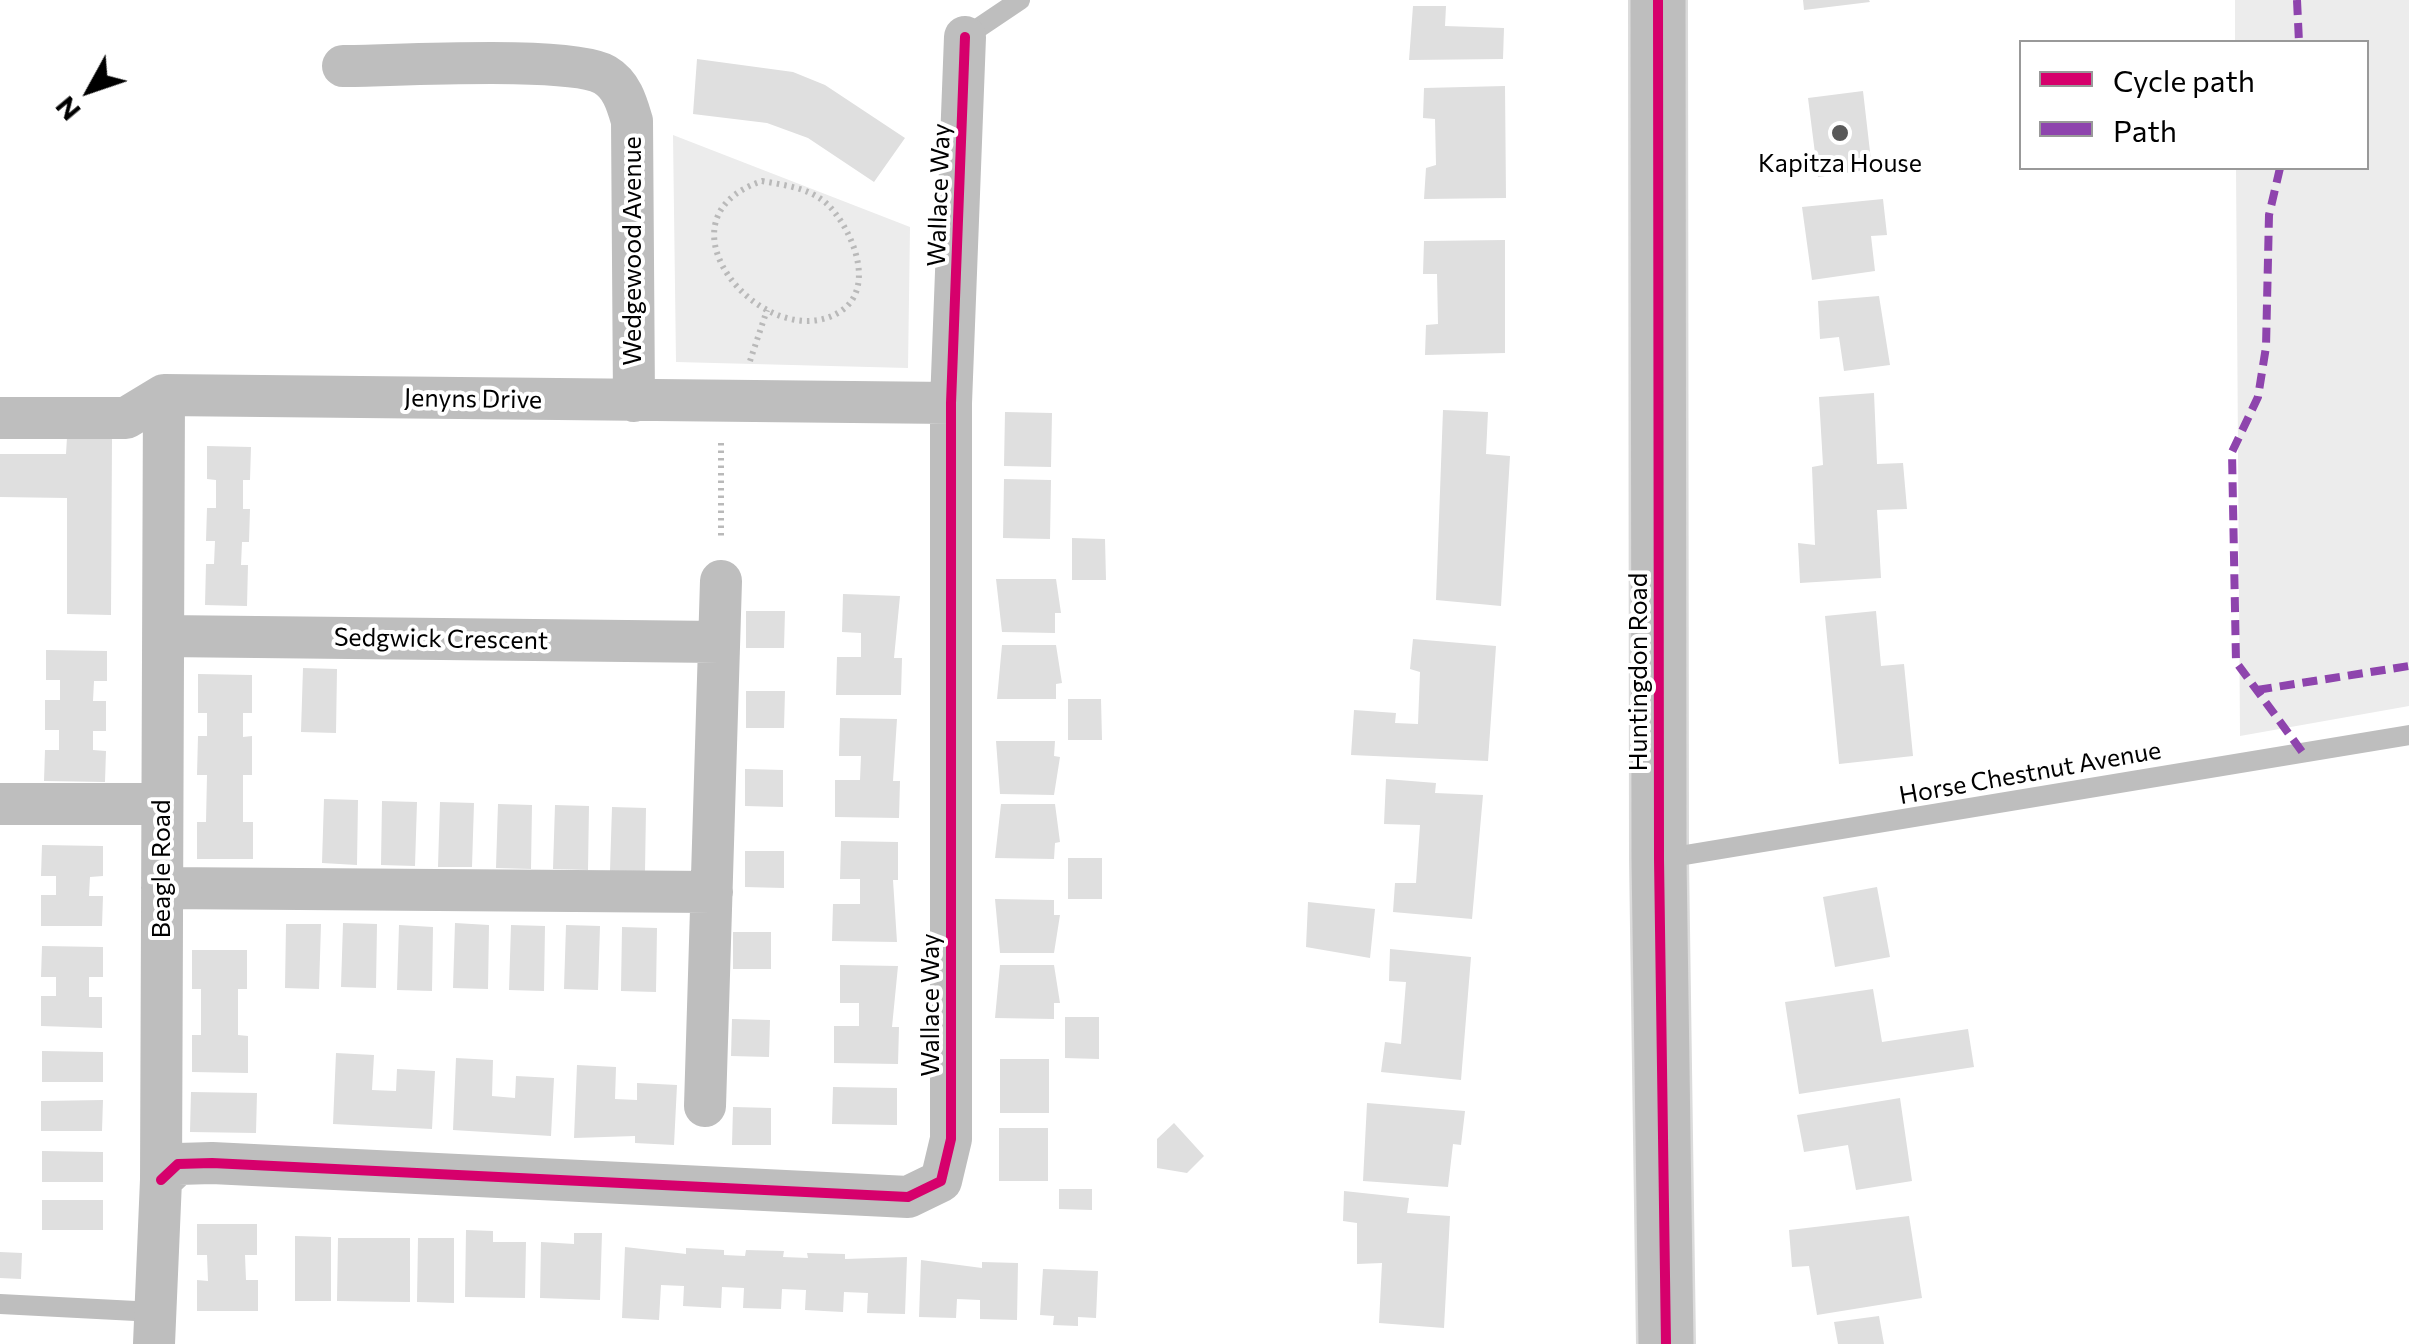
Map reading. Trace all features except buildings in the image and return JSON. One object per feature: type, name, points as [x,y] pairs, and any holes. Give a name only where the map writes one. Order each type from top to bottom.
[{"type":"main road","name":"Huntingdon Road","points":[[1658,0],[1659,860],[1666,1344]]},
{"type":"street","name":"Wallace Way","points":[[161,1180],[178,1164],[212,1163],[908,1197],[940,1182],[951,1139],[952,402],[964,37]]},
{"type":"street","name":"Wedgewood Avenue","points":[[343,66],[570,65],[610,77],[625,98],[632,121],[634,401]]},
{"type":"street","name":"Jenyns Drive","points":[[0,418],[126,418],[164,395],[952,402]]},
{"type":"street","name":"Beagle Road","points":[[155,1328],[161,1180],[164,395]]},
{"type":"street","points":[[705,1106],[721,581]]},
{"type":"street","name":"Sedgwick Crescent","points":[[164,636],[719,642]]},
{"type":"street","points":[[0,804],[162,804]]},
{"type":"street","points":[[162,888],[712,892]]},
{"type":"lane","points":[[964,37],[1020,0]]},
{"type":"lane","name":"Horse Chestnut Avenue","points":[[1659,860],[2409,735]]},
{"type":"lane","points":[[0,1304],[155,1328]]},
{"type":"path","points":[[762,181],[794,186],[825,202],[850,232],[858,262],[854,295],[842,311],[815,319],[767,310],[730,280],[718,255],[714,227],[722,204],[736,190],[762,181]]},
{"type":"path","points":[[720,402],[721,581]]},
{"type":"shaded area","points":[[2235,0],[2409,0],[2409,706],[2240,736],[2236,170],[2369,170],[2369,40],[2235,40]]},
{"type":"shaded area","points":[[673,135],[910,227],[908,368],[676,362]]},
{"type":"marked path","points":[[2297,0],[2299,40]]},
{"type":"marked path","points":[[2280,170],[2269,215],[2266,347],[2258,397],[2232,452],[2236,662],[2303,753]]},
{"type":"marked path","points":[[2257,690],[2409,666]]},
{"type":"cycle path","points":[[1658,0],[1659,859],[1666,1344]]},
{"type":"cycle path","points":[[161,1180],[178,1164],[212,1163],[908,1197],[941,1181],[951,1139],[951,403],[965,37]]},
{"type":"place","name":"Kapitza House","points":[[1840,133]]}]
